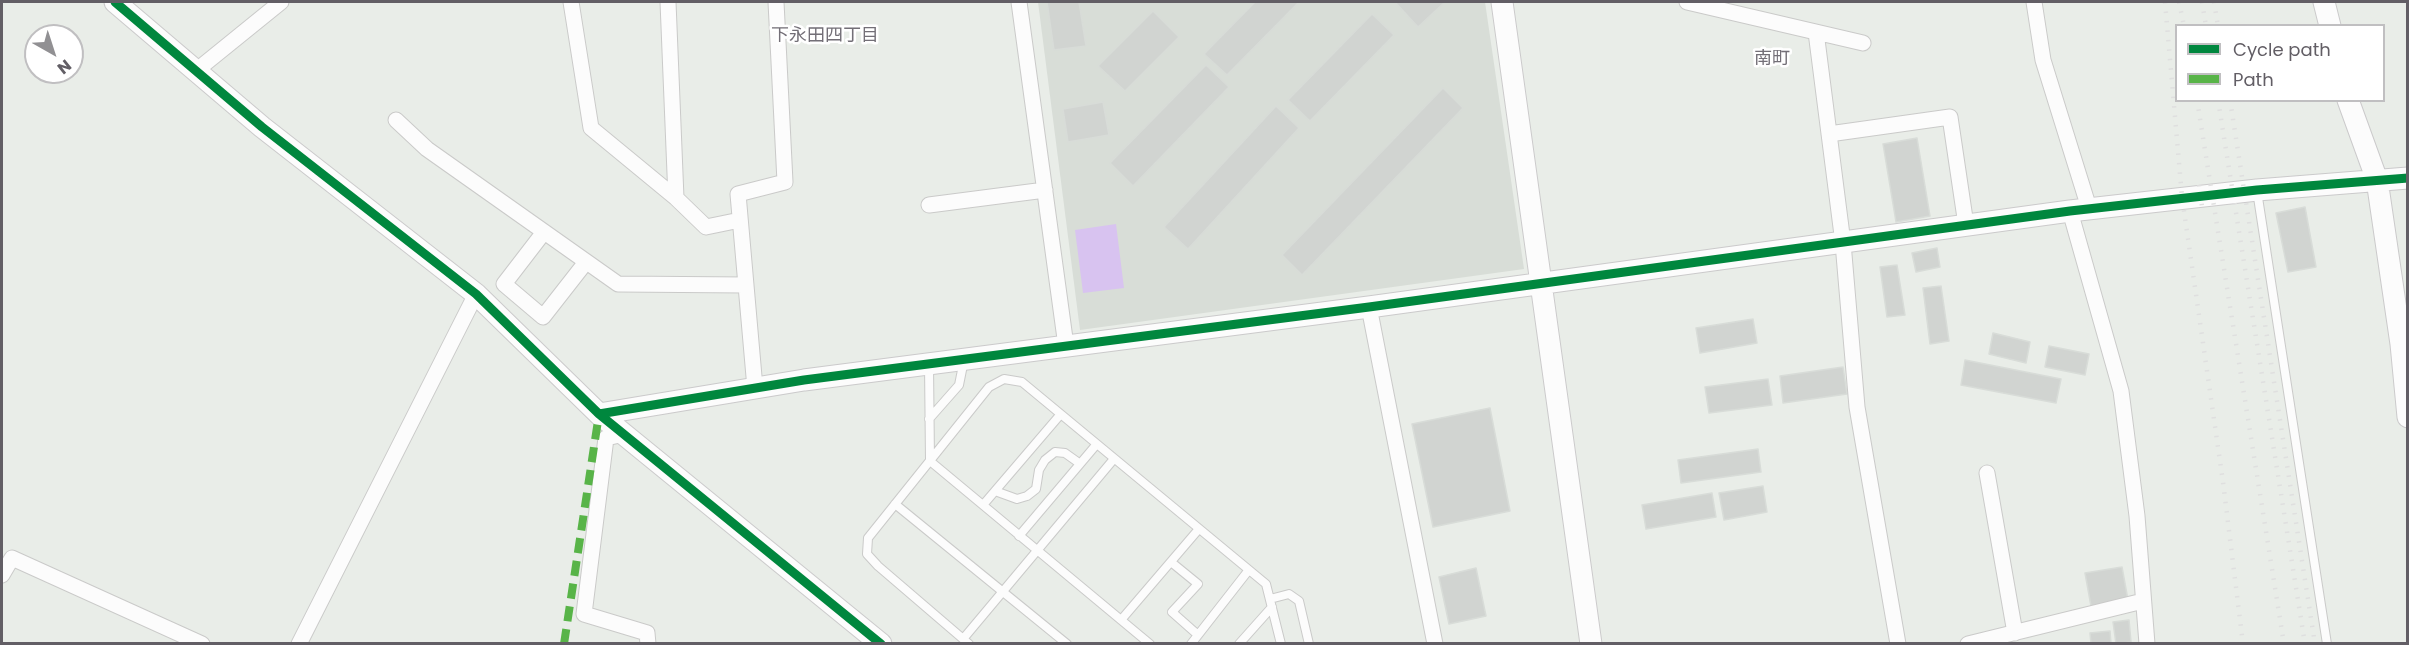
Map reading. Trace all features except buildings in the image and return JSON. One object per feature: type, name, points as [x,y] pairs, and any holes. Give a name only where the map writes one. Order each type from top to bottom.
[{"type":"street","points":[[116,2],[262,127],[476,294],[599,414],[881,644]]},
{"type":"street","points":[[197,70],[281,2]]},
{"type":"street","points":[[571,2],[591,128],[676,198],[706,227],[740,220]]},
{"type":"street","points":[[668,2],[676,198]]},
{"type":"street","points":[[756,388],[738,194],[785,182],[776,2]]},
{"type":"street","points":[[1019,2],[1066,346]]},
{"type":"street","points":[[1502,2],[1591,644]]},
{"type":"street","points":[[1687,2],[1863,43]]},
{"type":"street","points":[[2034,2],[2043,60],[2080,209],[2121,391],[2137,516],[2147,644]]},
{"type":"street","points":[[2324,2],[2330,24]]},
{"type":"street","points":[[1816,32],[1843,243],[1857,407],[1898,644]]},
{"type":"street","points":[[2349,102],[2377,180],[2400,333],[2408,417]]},
{"type":"street","points":[[1829,134],[1950,117],[1966,225]]},
{"type":"street","points":[[396,120],[427,149],[618,284],[746,285]]},
{"type":"street","points":[[599,414],[929,363],[1369,307],[2080,209],[2408,177]]},
{"type":"street","points":[[929,205],[1045,190]]},
{"type":"street","points":[[544,232],[504,284],[543,317],[586,262]]},
{"type":"street","points":[[299,644],[476,294]]},
{"type":"street","points":[[1369,307],[1435,644]]},
{"type":"street","points":[[624,434],[606,438],[584,614],[647,633],[648,644]]},
{"type":"street","points":[[1987,473],[2015,633]]},
{"type":"street","points":[[2,575],[12,558],[202,644]]},
{"type":"street","points":[[1968,644],[2143,601]]},
{"type":"lane","points":[[2257,190],[2327,644]]},
{"type":"lane","points":[[929,419],[959,385],[964,359]]},
{"type":"lane","points":[[929,363],[930,461],[1150,644]]},
{"type":"lane","points":[[1113,460],[1003,591],[966,641],[867,554],[868,538],[989,387],[1004,379],[1022,382],[1113,460],[1266,584],[1281,644]]},
{"type":"lane","points":[[983,505],[1060,415]]},
{"type":"lane","points":[[1019,536],[1095,445]]},
{"type":"lane","points":[[995,491],[1017,499],[1027,496],[1036,489],[1039,470],[1045,460],[1055,452],[1065,453],[1079,463]]},
{"type":"lane","points":[[895,504],[1067,644]]},
{"type":"lane","points":[[1121,620],[1198,530]]},
{"type":"lane","points":[[1171,562],[1198,584],[1173,612],[1198,635]]},
{"type":"lane","points":[[1191,644],[1248,571]]},
{"type":"lane","points":[[1239,644],[1271,603],[1289,594],[1299,601],[1309,644]]},
{"type":"shaded area","points":[[1038,2],[1485,2],[1524,269],[1080,330]]},
{"type":"shaded area","points":[[1116,224],[1124,288],[1083,293],[1075,230]]},
{"type":"railway","points":[[2165,2],[2182,197],[2223,482],[2243,644]]},
{"type":"railway","points":[[2179,2],[2184,24]]},
{"type":"railway","points":[[2202,2],[2206,24]]},
{"type":"railway","points":[[2214,2],[2218,24]]},
{"type":"railway","points":[[2197,102],[2284,644]]},
{"type":"railway","points":[[2218,102],[2305,644]]},
{"type":"railway","points":[[2230,102],[2315,644]]},
{"type":"railway","points":[[2199,185],[2202,207]]},
{"type":"marked path","points":[[564,644],[599,414]]},
{"type":"cycle path","points":[[115,2],[262,127],[476,294],[599,414],[881,644]]},
{"type":"cycle path","points":[[599,414],[804,380],[1369,307],[2070,211],[2257,190],[2408,178]]},
{"type":"district","name":"下永田四丁目","points":[[825,36]]},
{"type":"district","name":"南町","points":[[1772,59]]}]
